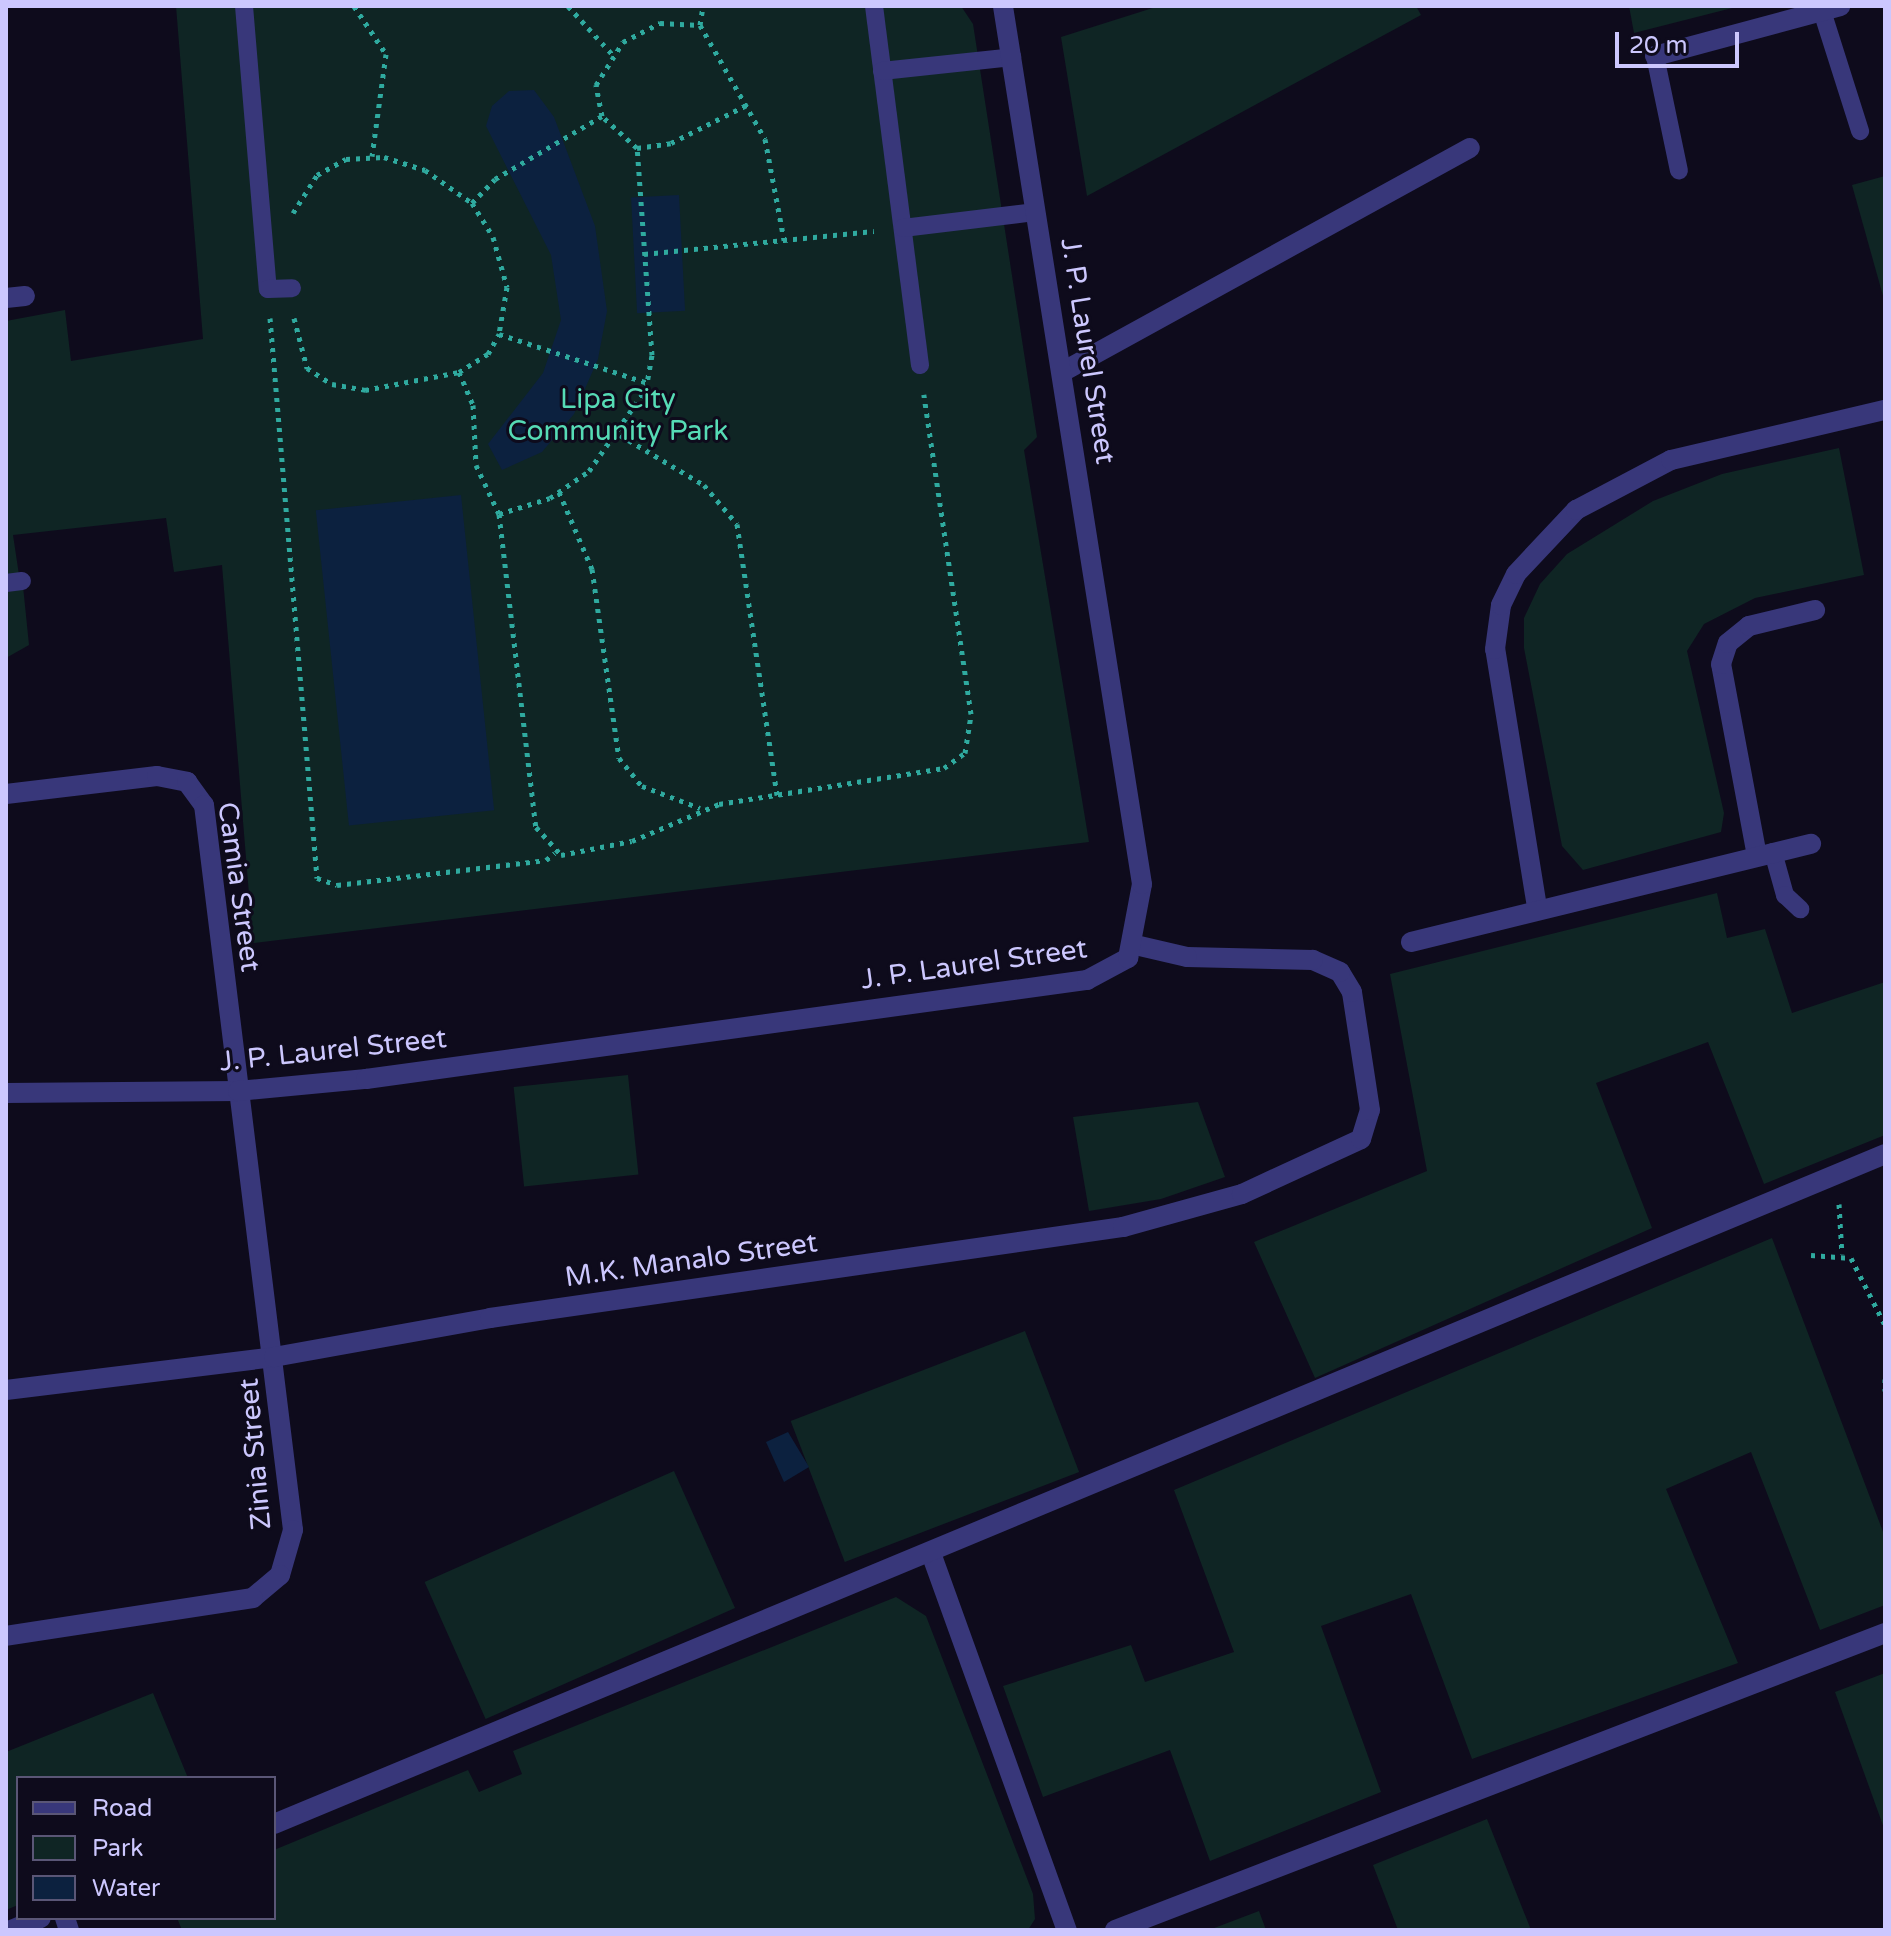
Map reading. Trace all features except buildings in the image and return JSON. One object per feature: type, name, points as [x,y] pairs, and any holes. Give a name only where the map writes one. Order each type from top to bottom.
[{"type":"street","name":"J. P. Laurel Street","points":[[6,1093],[238,1091],[1087,980],[1117,968],[1135,945],[1142,884],[1064,371],[1003,6]]},
{"type":"street","points":[[1655,56],[1831,9]]},
{"type":"street","points":[[1064,371],[1470,148]]},
{"type":"street","points":[[1537,907],[1495,649],[1501,605],[1516,574],[1576,510],[1671,460],[1885,410]]},
{"type":"street","points":[[1765,854],[1721,664],[1728,643],[1749,626],[1815,610]]},
{"type":"street","name":"Camia Street","points":[[6,794],[157,776],[196,791],[238,1091]]},
{"type":"street","points":[[1411,942],[1537,907],[1811,844]]},
{"type":"street","name":"M.K. Manalo Street","points":[[6,1390],[274,1357],[518,1313],[1123,1227],[1304,1171],[1367,1131],[1352,992],[1340,972],[1313,960],[1187,957],[1135,945]]},
{"type":"street","name":"Zinia Street","points":[[6,1636],[238,1602],[273,1584],[293,1530],[274,1357],[238,1091]]},
{"type":"street","points":[[276,1823],[932,1556],[1885,1154]]},
{"type":"street","points":[[932,1556],[1067,1930]]},
{"type":"street","points":[[1115,1930],[1885,1633]]},
{"type":"street","points":[[11,1930],[36,1920]]},
{"type":"lane","points":[[244,6],[268,289],[292,288]]},
{"type":"lane","points":[[874,6],[920,365]]},
{"type":"lane","points":[[1831,9],[1860,131]]},
{"type":"lane","points":[[1655,56],[1679,171]]},
{"type":"lane","points":[[882,71],[1012,57]]},
{"type":"lane","points":[[903,228],[1036,212]]},
{"type":"lane","points":[[1765,854],[1785,895],[1800,909]]},
{"type":"path","points":[[354,6],[386,54],[372,156]]},
{"type":"path","points":[[568,6],[612,54]]},
{"type":"path","points":[[703,6],[700,25],[749,104],[765,139],[784,241]]},
{"type":"path","points":[[499,514],[559,492],[620,435],[648,383],[637,148],[602,116],[596,85],[612,54],[649,26],[700,25]]},
{"type":"path","points":[[637,148],[671,143],[749,104]]},
{"type":"path","points":[[472,203],[495,179],[602,116]]},
{"type":"path","points":[[290,224],[298,200],[327,168],[372,156],[425,170],[472,203],[505,274],[499,334],[488,354],[459,372],[365,390],[317,377],[296,341],[292,288]]},
{"type":"path","points":[[644,254],[903,228]]},
{"type":"path","points":[[268,289],[317,878],[337,885],[546,860],[555,853],[632,841],[701,809],[944,768],[969,744],[971,714],[920,365]]},
{"type":"path","points":[[499,334],[648,383]]},
{"type":"path","points":[[459,372],[473,405],[476,465],[499,514],[536,827],[555,853]]},
{"type":"path","points":[[620,435],[704,485],[737,524],[777,795]]},
{"type":"path","points":[[559,492],[592,569],[619,758],[642,786],[701,809]]},
{"type":"path","points":[[1828,1179],[1844,1222],[1842,1254]]},
{"type":"path","points":[[1811,1255],[1842,1254],[1856,1263],[1885,1325]]},
{"type":"path","points":[[1885,1379],[1885,1391]]},
{"type":"green space","name":"Lipa City Community Park","points":[[176,6],[961,6],[973,24],[1037,437],[1024,450],[1089,842],[253,943],[222,565],[174,572],[166,518],[13,535],[19,575],[6,577],[6,321],[65,310],[71,361],[203,339]]},
{"type":"green space","points":[[1159,6],[1416,6],[1421,15],[1087,196],[1061,37]]},
{"type":"green space","points":[[1629,6],[1740,6],[1634,33]]},
{"type":"green space","points":[[1885,176],[1885,303],[1852,185]]},
{"type":"green space","points":[[1839,448],[1864,575],[1755,598],[1704,624],[1687,651],[1724,813],[1721,832],[1583,870],[1562,846],[1524,648],[1524,618],[1540,584],[1567,554],[1653,501],[1722,474]]},
{"type":"green space","points":[[23,586],[29,645],[6,658],[6,589]]},
{"type":"green space","points":[[1717,893],[1727,938],[1765,929],[1792,1013],[1885,982],[1885,1135],[1764,1184],[1708,1042],[1596,1083],[1652,1228],[1315,1378],[1254,1242],[1427,1171],[1390,974]]},
{"type":"green space","points":[[628,1075],[638,1174],[524,1186],[514,1087]]},
{"type":"green space","points":[[1198,1102],[1225,1177],[1161,1199],[1089,1211],[1073,1117]]},
{"type":"green space","points":[[1772,1238],[1885,1537],[1885,1605],[1820,1630],[1751,1452],[1666,1489],[1738,1663],[1472,1759],[1411,1594],[1321,1626],[1381,1792],[1210,1861],[1170,1750],[1043,1797],[1003,1686],[1131,1645],[1145,1682],[1234,1652],[1174,1490]]},
{"type":"green space","points":[[1025,1331],[1079,1472],[845,1562],[791,1421]]},
{"type":"green space","points":[[674,1471],[735,1608],[486,1719],[425,1582]]},
{"type":"green space","points":[[896,1597],[926,1616],[1033,1894],[1035,1919],[1028,1930],[182,1930],[178,1920],[276,1920],[276,1849],[468,1770],[479,1792],[522,1774],[513,1751]]},
{"type":"green space","points":[[1885,1673],[1885,1831],[1835,1692]]},
{"type":"green space","points":[[153,1693],[187,1776],[16,1776],[16,1906],[6,1910],[6,1752]]},
{"type":"green space","points":[[1487,1819],[1531,1930],[1398,1930],[1373,1865]]},
{"type":"green space","points":[[1259,1911],[1266,1930],[1209,1930]]},
{"type":"water","points":[[534,90],[554,117],[595,226],[607,311],[598,359],[574,414],[542,452],[502,470],[488,444],[543,373],[561,320],[551,255],[486,126],[492,106],[509,91]]},
{"type":"water","points":[[679,195],[685,311],[637,313],[631,198]]},
{"type":"water","points":[[461,495],[494,810],[349,826],[316,510]]},
{"type":"water","points":[[788,1432],[809,1467],[784,1482],[766,1442]]}]
